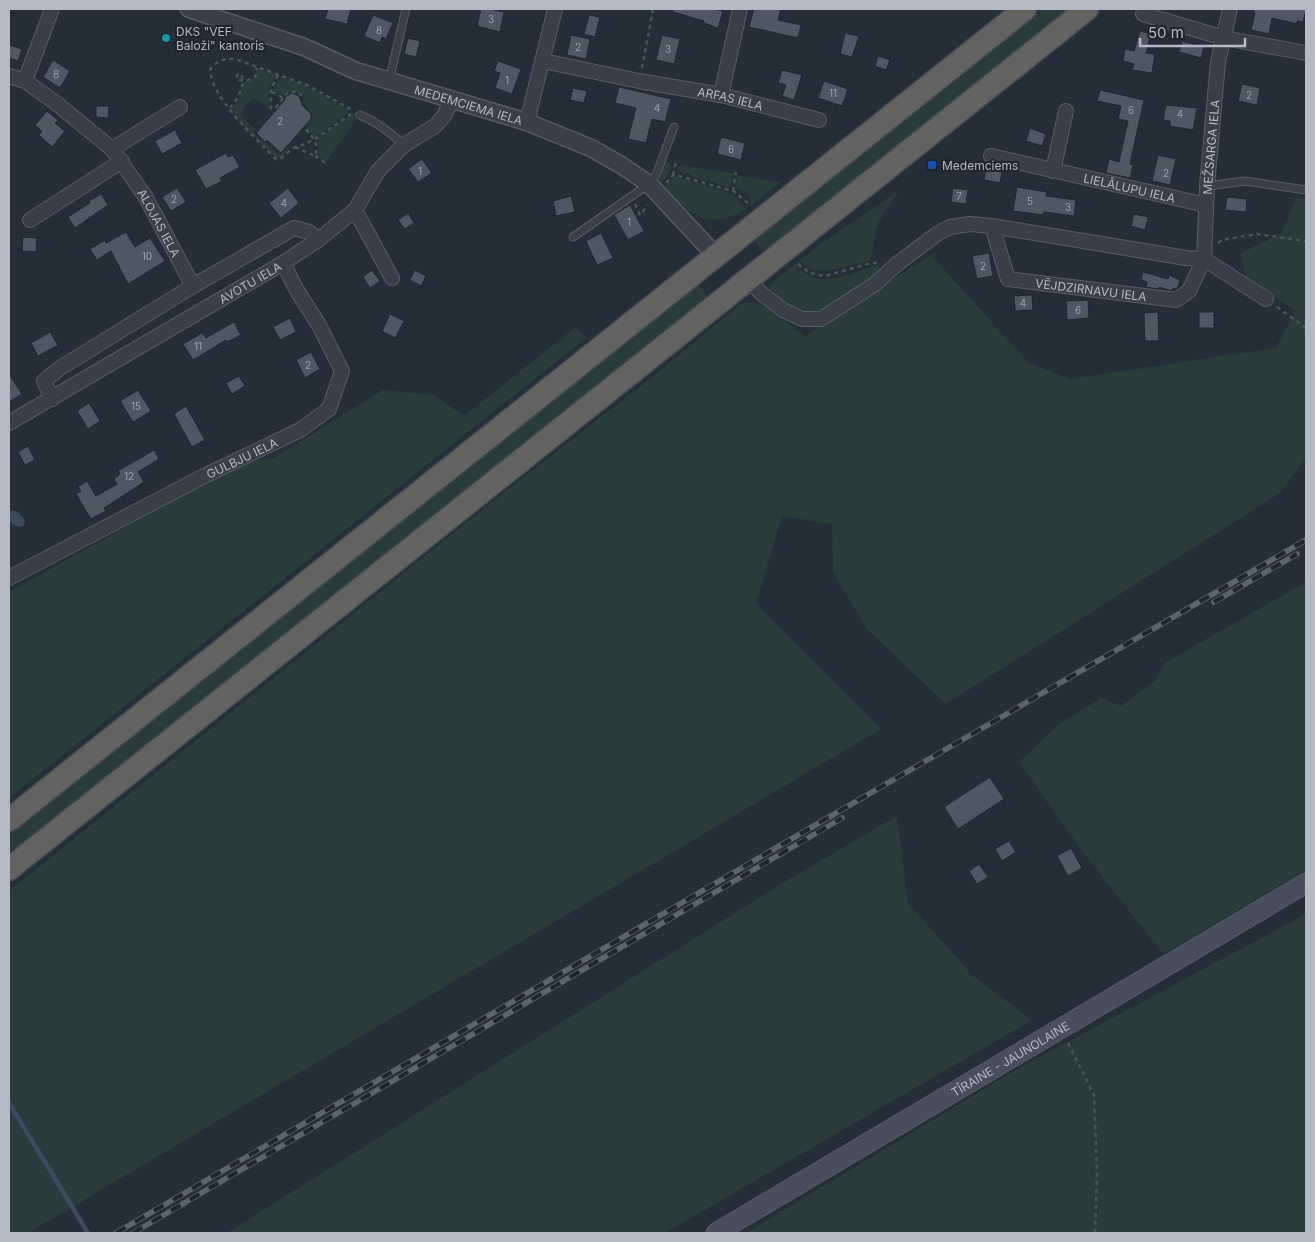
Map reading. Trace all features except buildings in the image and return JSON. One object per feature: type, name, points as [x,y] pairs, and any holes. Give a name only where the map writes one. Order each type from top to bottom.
[{"type":"highway","points":[[9,820],[1025,9]]},
{"type":"highway","points":[[9,869],[1087,9]]},
{"type":"main road","name":"TĪRAINE - JAUNOLAINE","points":[[716,1233],[1306,883]]},
{"type":"street","points":[[25,80],[52,9]]},
{"type":"street","name":"MEDEMCIEMA IELA","points":[[189,9],[304,47],[356,70],[527,122],[591,148],[621,166],[653,191],[716,256]]},
{"type":"street","points":[[527,122],[555,9]]},
{"type":"street","points":[[722,96],[740,9]]},
{"type":"street","name":"MEŽSARGA IELA","points":[[1204,258],[1207,186],[1218,62],[1230,9]]},
{"type":"street","points":[[1144,14],[1224,38],[1306,53]]},
{"type":"street","name":"ARFAS IELA","points":[[543,61],[722,96],[819,120]]},
{"type":"street","name":"ALOJAS IELA","points":[[9,76],[25,80],[56,102],[112,148],[145,196],[193,286]]},
{"type":"street","name":"AVOTU IELA","points":[[9,423],[283,263],[318,240],[355,210],[378,171],[404,145],[435,126],[444,116],[452,99]]},
{"type":"street","points":[[112,148],[180,107]]},
{"type":"street","points":[[1053,171],[1066,111]]},
{"type":"street","name":"LIELĀLUPU IELA","points":[[991,156],[1206,206]]},
{"type":"street","points":[[30,220],[122,161]]},
{"type":"street","points":[[355,210],[392,278]]},
{"type":"street","points":[[748,279],[761,293],[782,310],[802,319],[821,318],[875,284],[897,264],[937,234],[950,227],[970,224],[1186,258],[1204,258],[1266,299]]},
{"type":"street","name":"VĒJDZIRNAVU IELA","points":[[992,226],[1008,279],[1176,300],[1189,291],[1204,258]]},
{"type":"street","points":[[52,399],[44,381],[60,368],[193,286],[294,228],[309,232],[318,240]]},
{"type":"street","name":"GULBJU IELA","points":[[9,578],[206,475],[300,430],[329,409],[342,371],[320,327],[295,288],[283,263]]},
{"type":"lane","points":[[389,81],[406,9]]},
{"type":"lane","points":[[360,115],[374,121],[392,133],[404,145]]},
{"type":"lane","points":[[573,237],[632,197],[653,191],[656,175],[674,127]]},
{"type":"lane","points":[[1207,186],[1245,181],[1306,190]]},
{"type":"path","points":[[640,81],[654,9]]},
{"type":"path","points":[[229,59],[279,75],[309,86],[354,111],[315,140],[295,146],[281,158],[276,159],[239,123],[215,86],[210,76],[210,68],[219,60],[229,59]]},
{"type":"path","points":[[230,108],[238,99],[243,80],[255,77],[257,67]]},
{"type":"path","points":[[279,75],[271,89],[271,108],[275,109],[288,92],[302,95]]},
{"type":"path","points":[[272,92],[283,98]]},
{"type":"path","points":[[306,129],[315,140],[317,147],[315,156]]},
{"type":"path","points":[[295,146],[326,163]]},
{"type":"path","points":[[632,197],[640,214],[648,208],[653,191],[673,175],[676,162]]},
{"type":"path","points":[[732,191],[736,172]]},
{"type":"path","points":[[673,175],[732,191],[749,204]]},
{"type":"path","points":[[1204,258],[1211,247],[1222,240],[1257,234],[1306,241]]},
{"type":"path","points":[[798,264],[810,273],[826,276],[871,263],[897,264]]},
{"type":"path","points":[[1266,299],[1306,328]]},
{"type":"path","points":[[1061,1028],[1094,1095],[1097,1174],[1096,1233]]},
{"type":"green space","points":[[1043,9],[1069,9],[763,252],[754,238]]},
{"type":"green space","points":[[257,69],[275,74],[276,76],[268,90],[270,108],[253,99],[245,106],[242,111],[242,117],[255,129],[254,133],[280,155],[287,147],[289,149],[281,157],[276,158],[239,122],[232,109],[239,99],[244,82],[255,78]]},
{"type":"green space","points":[[281,77],[303,84],[350,111],[315,137],[307,128],[313,115],[303,103],[304,94],[290,91],[283,96],[274,91],[273,89]]},
{"type":"green space","points":[[353,113],[358,117],[327,161],[316,156],[318,151],[317,139]]},
{"type":"green space","points":[[664,162],[669,162],[671,170],[661,184],[659,184]]},
{"type":"green space","points":[[682,165],[734,174],[728,187],[691,176],[691,174],[687,173],[686,175],[679,171],[678,167]]},
{"type":"green space","points":[[737,175],[775,182],[783,180],[741,212],[730,217],[718,219],[706,218],[693,213],[663,189],[674,176],[727,192],[740,200],[739,202],[746,207],[751,202],[749,194],[735,188]]},
{"type":"green space","points":[[898,191],[877,226],[869,261],[826,271],[811,270],[801,262],[796,267],[798,272],[801,270],[811,277],[819,279],[843,277],[875,265],[883,269],[842,300],[825,309],[813,312],[787,305],[774,295],[769,286],[773,282],[818,246]]},
{"type":"green space","points":[[1296,197],[1306,199],[1306,458],[1280,493],[946,704],[867,629],[833,572],[832,524],[782,516],[756,604],[881,729],[28,1233],[9,1233],[9,891],[503,493],[650,379],[742,303],[757,302],[805,336],[931,255],[1029,363],[1070,379],[1276,348],[1295,311],[1245,276],[1241,253],[1281,234]]},
{"type":"green space","points":[[694,286],[700,286],[705,292],[706,298],[703,302],[9,855],[9,835]]},
{"type":"green space","points":[[576,327],[586,338],[9,798],[9,592],[183,495],[204,479],[234,463],[274,458],[383,390],[433,395],[464,416]]},
{"type":"green space","points":[[1306,582],[1306,870],[1163,954],[1082,851],[1019,762],[1059,724],[1101,698],[1121,706],[1155,681],[1166,662]]},
{"type":"green space","points":[[897,816],[908,903],[973,976],[1032,1020],[665,1233],[227,1233],[781,884]]},
{"type":"green space","points":[[1306,914],[1306,1233],[746,1233],[1015,1070]]},
{"type":"water","points":[[11,511],[16,511],[21,515],[25,521],[23,526],[16,526],[11,522],[9,518]]},
{"type":"waterway","points":[[9,1103],[88,1233]]},
{"type":"railway","points":[[116,1233],[1306,540]]},
{"type":"railway","points":[[1214,602],[1297,554]]},
{"type":"railway","points":[[133,1233],[842,818]]},
{"type":"place","name":"DKS \"VEF Baloži\" kantoris","points":[[166,38]]},
{"type":"place","name":"Medemciems","points":[[932,165]]}]
